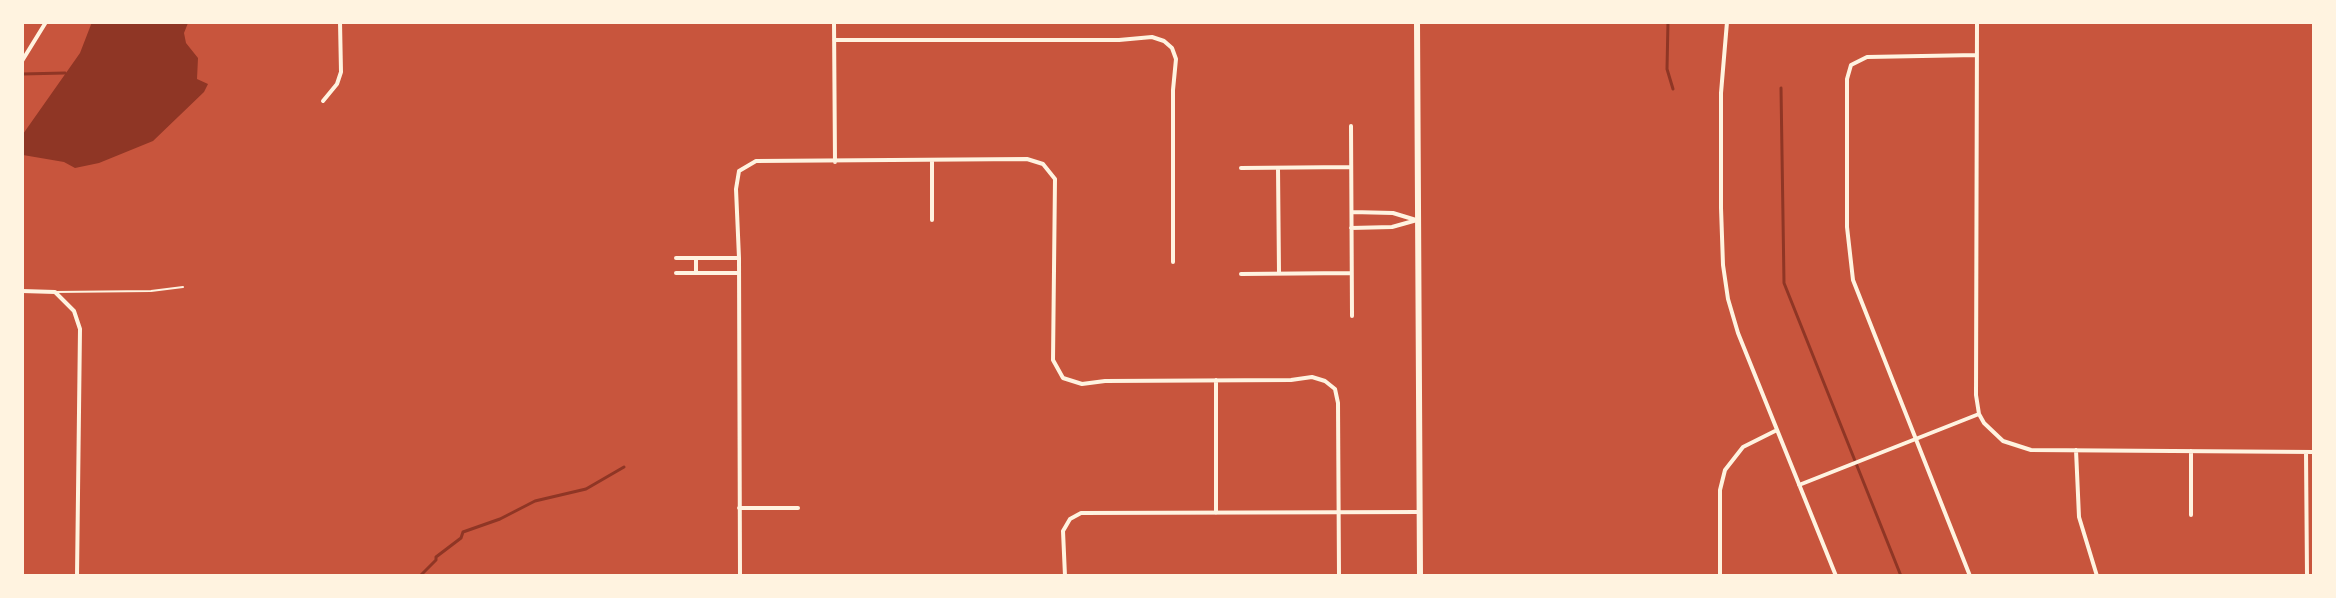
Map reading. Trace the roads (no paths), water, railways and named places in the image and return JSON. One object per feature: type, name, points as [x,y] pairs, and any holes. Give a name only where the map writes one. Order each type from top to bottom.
[{"type":"main road","points":[[1418,22],[1419,576]]},
{"type":"street","points":[[22,61],[46,22]]},
{"type":"street","points":[[323,101],[338,84],[341,72],[340,22]]},
{"type":"street","points":[[834,22],[835,162]]},
{"type":"street","points":[[1727,22],[1721,93],[1723,265],[1733,320],[1836,576]]},
{"type":"street","points":[[1977,22],[1976,395],[1979,414],[1989,428],[2011,444],[2042,450],[2313,452]]},
{"type":"street","points":[[834,40],[1119,40],[1152,37],[1168,44],[1176,59],[1173,90],[1173,262]]},
{"type":"street","points":[[1971,576],[1859,298],[1850,268],[1847,227],[1846,79],[1854,61],[1875,56],[1977,55]]},
{"type":"street","points":[[1351,126],[1352,316]]},
{"type":"street","points":[[740,576],[737,176],[743,168],[756,161],[1027,159],[1037,161],[1048,168],[1055,179],[1053,360],[1064,378],[1082,384],[1105,381],[1312,377],[1331,385],[1338,403],[1339,576]]},
{"type":"street","points":[[932,161],[932,220]]},
{"type":"street","points":[[1241,168],[1351,168]]},
{"type":"street","points":[[1278,168],[1279,273]]},
{"type":"street","points":[[1352,212],[1393,213],[1417,220]]},
{"type":"street","points":[[1351,228],[1392,227],[1417,220]]},
{"type":"street","points":[[676,258],[739,258]]},
{"type":"street","points":[[696,258],[696,273]]},
{"type":"street","points":[[676,273],[739,273]]},
{"type":"street","points":[[1241,274],[1351,273]]},
{"type":"street","points":[[22,291],[55,292],[74,310],[80,329],[77,576]]},
{"type":"street","points":[[1216,380],[1216,513]]},
{"type":"street","points":[[1799,486],[1979,414]]},
{"type":"street","points":[[1720,576],[1720,490],[1725,470],[1743,447],[1777,430]]},
{"type":"street","points":[[2076,450],[2079,517],[2097,576]]},
{"type":"street","points":[[2190,451],[2191,514]]},
{"type":"street","points":[[2306,452],[2307,576]]},
{"type":"street","points":[[740,508],[798,508]]},
{"type":"street","points":[[1065,576],[1063,537],[1070,519],[1089,511],[1116,514],[1419,512]]},
{"type":"lane","points":[[55,292],[151,291],[183,286]]},
{"type":"waterway","points":[[1668,22],[1667,69],[1673,89]]},
{"type":"waterway","points":[[22,74],[65,73]]},
{"type":"waterway","points":[[1781,88],[1784,283],[1901,576]]},
{"type":"waterway","points":[[420,576],[436,560],[436,557],[461,538],[463,532],[500,519],[535,501],[586,489],[624,467]]}]
